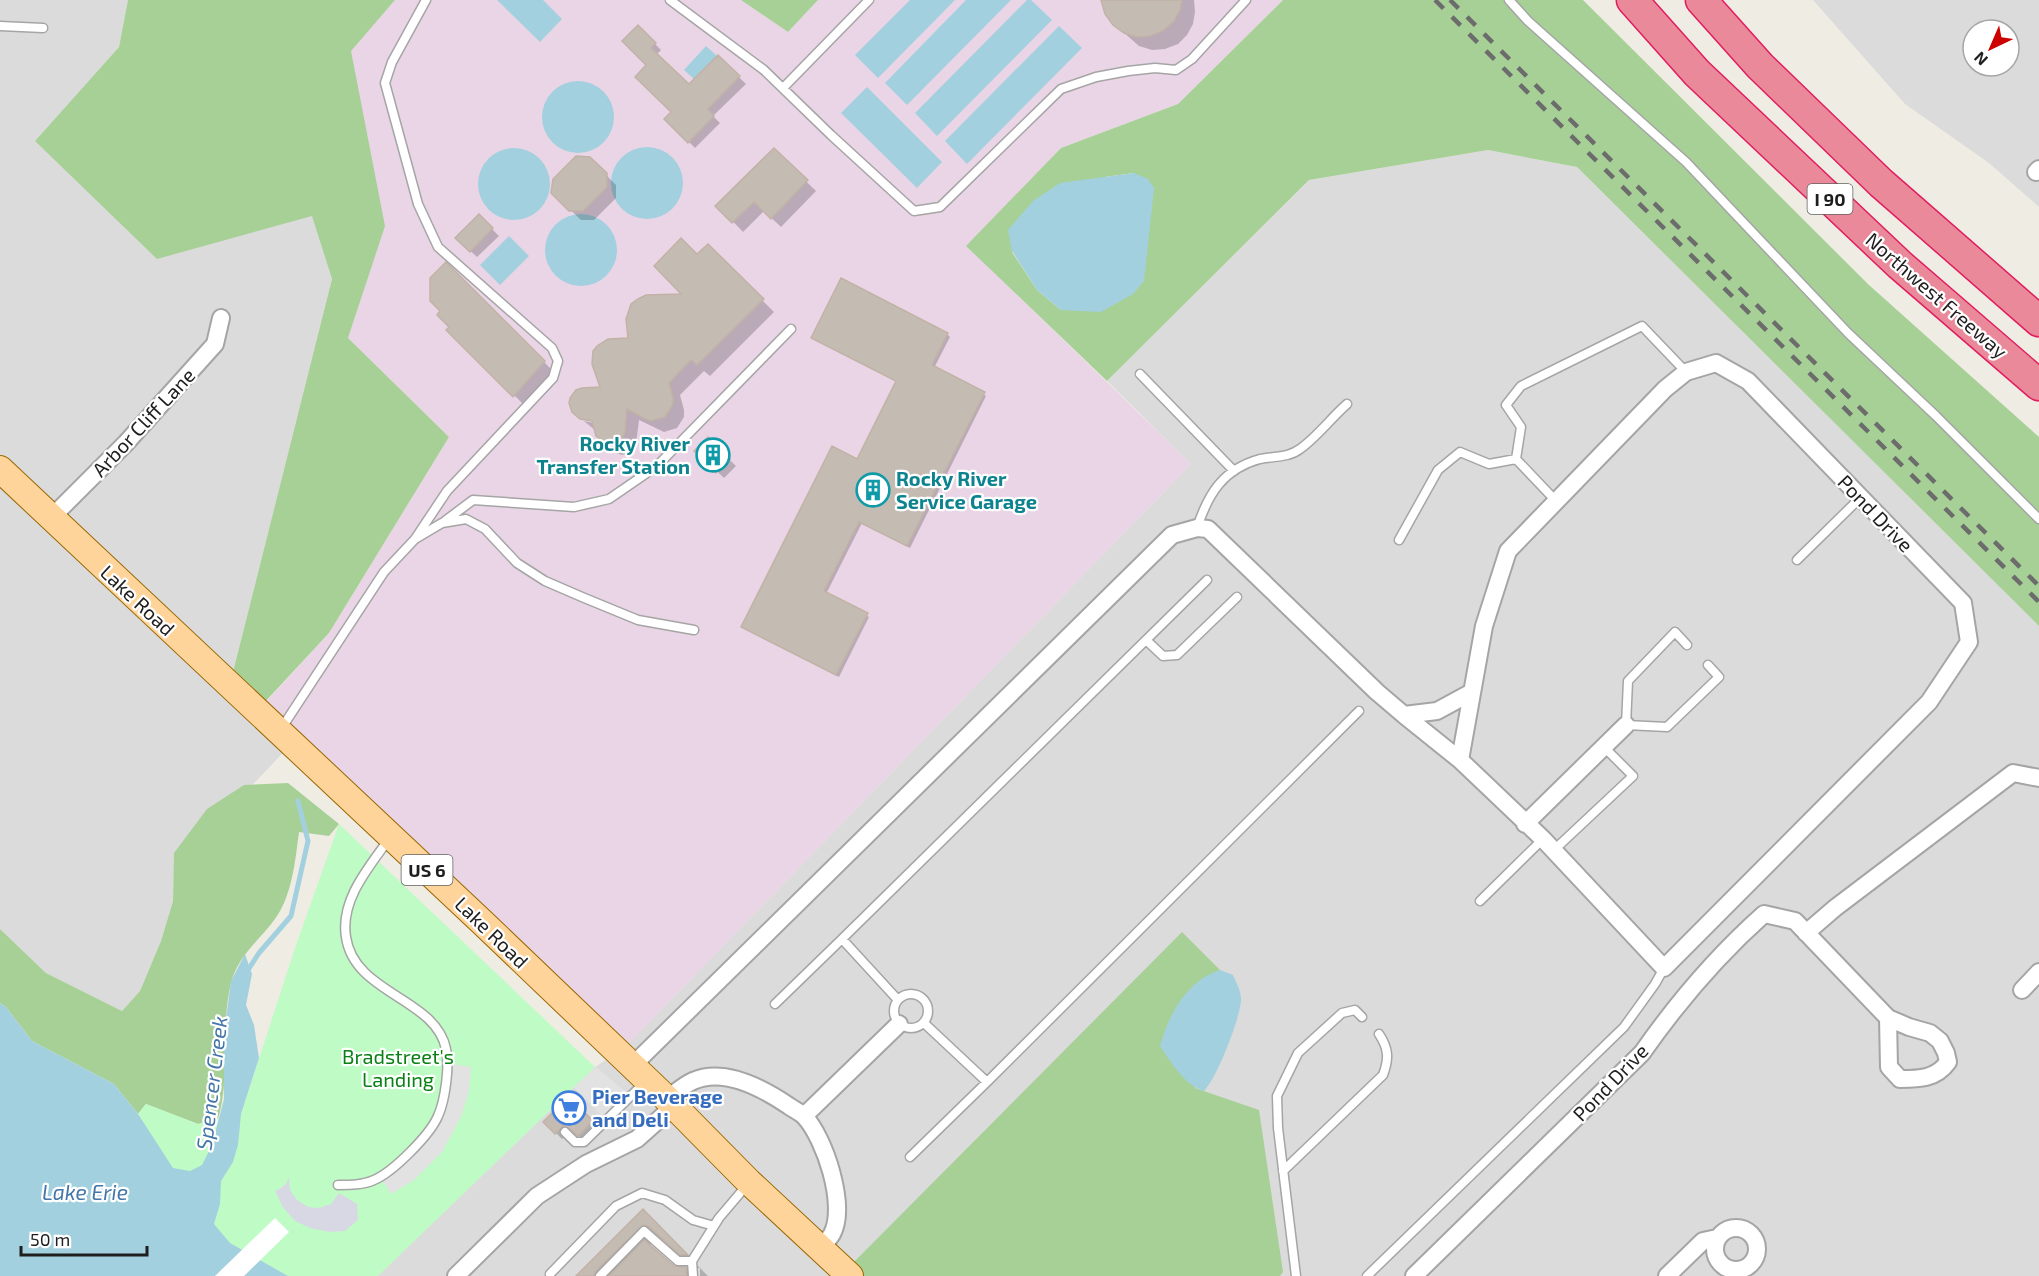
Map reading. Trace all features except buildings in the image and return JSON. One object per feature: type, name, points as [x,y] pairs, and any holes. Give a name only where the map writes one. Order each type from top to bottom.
[{"type":"highway","name":"Northwest Freeway","points":[[1632,0],[1697,73],[1883,249],[2039,385]]},
{"type":"highway","name":"I 90","points":[[1701,0],[1760,66],[1881,183],[2039,321]]},
{"type":"main road","name":"Lake Road","points":[[0,469],[391,836],[640,1073],[749,1182],[850,1276]]},
{"type":"street","name":"Arbor Cliff Lane","points":[[51,518],[126,443],[215,344],[221,318]]},
{"type":"street","name":"Pond Drive","points":[[1460,760],[1484,626],[1508,551],[1665,389],[1686,372],[1716,363],[1748,381],[1963,603],[1969,642],[1929,702],[1664,968]]},
{"type":"street","points":[[640,1073],[1172,535],[1197,528],[1208,529],[1377,692],[1460,760],[1549,845],[1664,968]]},
{"type":"street","points":[[1404,715],[1437,711],[1472,692]]},
{"type":"street","points":[[1526,824],[1626,724]]},
{"type":"street","points":[[1806,933],[1835,908],[2013,773],[2039,778]]},
{"type":"street","name":"Pond Drive","points":[[1414,1276],[1642,1053],[1668,1016],[1743,932],[1764,914],[1795,921],[1888,1018]]},
{"type":"street","points":[[2022,990],[2039,972]]},
{"type":"street","points":[[804,1116],[899,1024]]},
{"type":"street","points":[[456,1276],[537,1196],[586,1164],[637,1139],[694,1080],[711,1077],[730,1078],[754,1086],[804,1116],[831,1168],[837,1195],[837,1215],[833,1233],[821,1248]]},
{"type":"street","points":[[1668,1276],[1702,1241],[1717,1238]]},
{"type":"lane","points":[[279,732],[384,572],[415,539],[447,492],[553,378],[558,361],[552,348],[438,247],[418,204],[385,83],[392,62],[426,0]]},
{"type":"lane","points":[[670,0],[764,70],[914,211],[940,207],[1061,89],[1096,77],[1128,71],[1155,68],[1176,70],[1192,59],[1246,0]]},
{"type":"lane","points":[[783,88],[869,0]]},
{"type":"lane","points":[[1509,0],[1528,21],[1686,162],[1848,333],[1936,416],[2039,519]]},
{"type":"lane","points":[[0,26],[43,28]]},
{"type":"lane","points":[[1515,459],[1521,427],[1506,405],[1521,386],[1642,326],[1686,372]]},
{"type":"lane","points":[[415,539],[473,500],[574,507],[609,499],[657,466],[791,329]]},
{"type":"lane","points":[[1140,374],[1234,471]]},
{"type":"lane","points":[[1197,528],[1213,489],[1234,471],[1261,459],[1276,458],[1299,451],[1347,404]]},
{"type":"lane","points":[[1400,540],[1438,470],[1460,452],[1488,464],[1515,459]]},
{"type":"lane","points":[[1515,459],[1557,501]]},
{"type":"lane","points":[[1797,560],[1860,498]]},
{"type":"lane","points":[[442,523],[466,519],[485,529],[517,563],[545,581],[582,597],[638,620],[694,630]]},
{"type":"lane","points":[[775,1004],[1207,580]]},
{"type":"lane","points":[[1146,640],[1163,656],[1177,655],[1237,597]]},
{"type":"lane","points":[[1687,645],[1675,632],[1628,681],[1626,724],[1667,727],[1719,677],[1708,665]]},
{"type":"lane","points":[[910,1157],[1359,711]]},
{"type":"lane","points":[[1480,901],[1633,776],[1604,746]]},
{"type":"lane","points":[[338,1185],[356,1185],[373,1180],[402,1161],[438,1117],[446,1086],[446,1049],[439,1032],[414,1008],[363,972],[350,956],[345,935],[348,906],[365,872],[391,836]]},
{"type":"lane","points":[[842,939],[898,1000]]},
{"type":"lane","points":[[1366,1276],[1624,1027],[1664,968]]},
{"type":"lane","points":[[906,994],[923,998],[929,1008],[929,1014],[924,1023],[913,1029],[899,1024],[894,1012],[898,1000],[906,994]]},
{"type":"lane","points":[[1296,1276],[1283,1171],[1277,1096],[1298,1053],[1342,1013],[1355,1010],[1362,1017]]},
{"type":"lane","points":[[924,1023],[987,1082]]},
{"type":"lane","points":[[1283,1171],[1383,1075],[1388,1062],[1387,1046],[1379,1035]]},
{"type":"lane","points":[[565,1132],[575,1142],[584,1142],[640,1073]]},
{"type":"lane","points":[[693,1276],[692,1261],[714,1226],[749,1182]]},
{"type":"lane","points":[[550,1274],[616,1206],[642,1193],[664,1200],[693,1220],[714,1226]]},
{"type":"lane","points":[[600,1276],[644,1231],[678,1261],[692,1261]]},
{"type":"shaded area","points":[[0,0],[128,0],[119,47],[35,141],[313,216],[332,279],[233,672],[300,735],[174,867],[173,901],[161,941],[140,991],[122,1011],[46,973],[0,929]]},
{"type":"shaded area","points":[[395,0],[741,0],[788,32],[818,0],[1283,0],[1178,104],[1061,148],[967,246],[1191,464],[623,1049],[265,703],[329,633],[449,437],[348,338],[384,226],[350,51]]},
{"type":"shaded area","points":[[1813,0],[2039,0],[2039,207],[1989,163],[1905,104]]},
{"type":"shaded area","points":[[1488,150],[1577,167],[2039,626],[2039,1276],[377,1276],[595,1067],[623,1049],[1191,464],[1107,381],[1309,180]]},
{"type":"shaded area","points":[[446,1063],[471,1067],[469,1091],[461,1117],[442,1152],[414,1180],[391,1194],[380,1176],[396,1166],[437,1117]]},
{"type":"shaded area","points":[[596,1067],[634,1101],[610,1125],[574,1087]]},
{"type":"shaded area","points":[[289,1177],[290,1190],[297,1200],[308,1207],[319,1208],[331,1204],[339,1193],[357,1204],[358,1220],[345,1231],[330,1232],[310,1228],[295,1221],[282,1206],[275,1190],[286,1184]]},
{"type":"green space","points":[[128,0],[395,0],[351,51],[385,226],[348,338],[449,437],[329,633],[264,703],[233,672],[332,279],[312,216],[157,259],[35,141],[119,47]]},
{"type":"green space","points":[[741,0],[818,0],[788,32]]},
{"type":"green space","points":[[1283,0],[1583,0],[1869,285],[2039,437],[2039,626],[1577,167],[1488,150],[1309,180],[1107,381],[966,246],[1061,148],[1178,104]],"holes":[[[1134,173],[1061,310],[1037,290],[1012,252],[1105,177]]]},
{"type":"green space","points":[[288,783],[339,824],[329,836],[299,832],[292,880],[284,903],[272,923],[243,958],[234,974],[226,1017],[224,1086],[218,1119],[198,1124],[146,1104],[138,1114],[114,1084],[32,1041],[6,1007],[0,1003],[0,929],[46,973],[122,1011],[140,991],[161,941],[173,901],[174,853],[207,809],[244,785]]},
{"type":"green space","name":"Bradstreet's Landing","points":[[339,824],[595,1067],[378,1276],[288,1276],[229,1243],[198,1205],[154,1142],[138,1114],[146,1104],[198,1124],[241,1114],[295,948]]},
{"type":"green space","points":[[1182,932],[1220,970],[1199,981],[1195,1088],[1259,1110],[1283,1272],[1280,1276],[840,1276]]},
{"type":"water","points":[[497,0],[543,0],[562,19],[540,42]]},
{"type":"water","points":[[910,0],[955,0],[878,78],[855,55]]},
{"type":"water","points":[[966,0],[1011,0],[907,105],[885,83]]},
{"type":"water","points":[[1027,0],[1031,0],[1052,20],[937,136],[915,113]]},
{"type":"water","points":[[1059,26],[1082,48],[967,164],[945,141]]},
{"type":"water","points":[[706,46],[717,56],[694,79],[684,70]]},
{"type":"water","points":[[578,81],[598,87],[608,97],[614,117],[608,137],[598,147],[578,153],[558,147],[548,137],[542,117],[548,97],[558,87]]},
{"type":"water","points":[[867,87],[942,162],[917,188],[841,113]]},
{"type":"water","points":[[647,147],[667,153],[677,163],[683,183],[677,203],[667,213],[647,219],[627,213],[617,203],[611,183],[617,163],[627,153]]},
{"type":"water","points":[[514,148],[534,154],[544,164],[550,184],[544,204],[534,214],[514,220],[494,214],[484,204],[478,184],[484,164],[494,154]]},
{"type":"water","points":[[1134,173],[1148,179],[1154,188],[1144,281],[1133,294],[1101,312],[1061,310],[1037,290],[1012,251],[1008,230],[1033,201],[1060,183]]},
{"type":"water","points":[[581,214],[601,220],[611,230],[617,250],[611,270],[601,280],[581,286],[561,280],[551,270],[545,250],[551,230],[561,220]]},
{"type":"water","points":[[509,236],[529,256],[500,285],[480,265]]},
{"type":"water","name":"Lake Erie","points":[[245,954],[252,974],[246,1005],[254,1025],[259,1058],[241,1114],[238,1145],[233,1162],[221,1181],[220,1204],[214,1224],[230,1243],[288,1276],[0,1276],[0,1003],[6,1007],[32,1041],[114,1084],[138,1114],[173,1168],[190,1171],[202,1165],[212,1145],[224,1099],[224,1034],[231,981]]},
{"type":"water","points":[[1220,970],[1233,975],[1240,991],[1241,1001],[1227,1049],[1204,1091],[1184,1078],[1160,1046],[1179,1002],[1201,979]]},
{"type":"pier","points":[[275,1218],[289,1232],[244,1276],[215,1276]]},
{"type":"waterway","name":"Spencer Creek","points":[[246,973],[259,953],[291,916],[308,841],[298,801]]},
{"type":"railway","points":[[1435,0],[2039,602]]},
{"type":"railway","points":[[1450,0],[2039,586]]},
{"type":"place","name":"Rocky River Transfer Station","points":[[713,455]]},
{"type":"place","name":"Rocky River Service Garage","points":[[873,490]]},
{"type":"place","name":"Pier Beverage and Deli","points":[[569,1108]]}]
